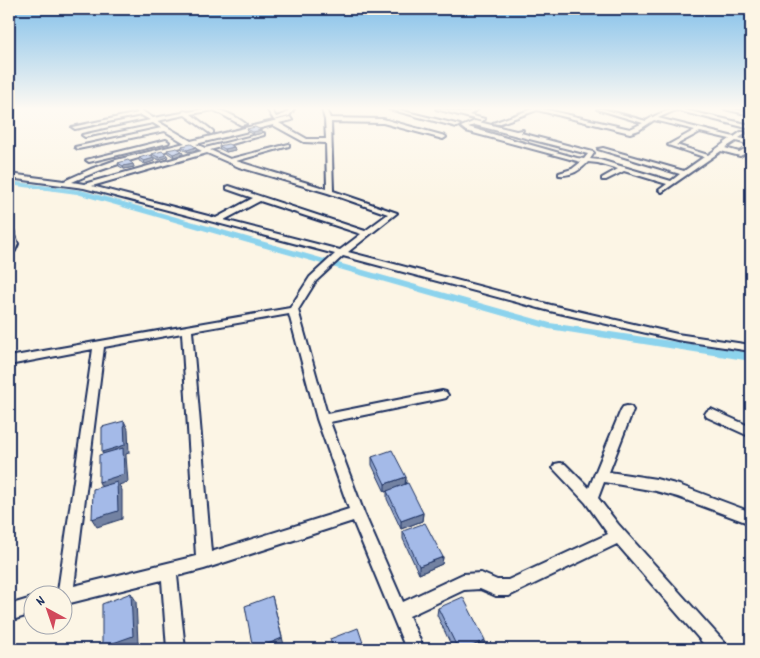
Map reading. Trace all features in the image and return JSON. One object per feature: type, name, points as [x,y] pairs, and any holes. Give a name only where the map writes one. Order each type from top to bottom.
[{"type":"street","points":[[78,147],[114,140]]},
{"type":"street","points":[[89,160],[178,140]]},
{"type":"street","points":[[9,361],[293,310],[313,279],[340,254],[393,213],[230,161],[183,140]]},
{"type":"street","points":[[64,184],[111,163],[202,140]]},
{"type":"street","points":[[84,186],[242,140]]},
{"type":"street","points":[[304,140],[328,141],[331,178],[330,192]]},
{"type":"street","points":[[433,142],[438,140]]},
{"type":"street","points":[[503,140],[577,160],[588,160],[622,168],[672,183]]},
{"type":"street","points":[[542,140],[590,152],[588,160],[573,172],[561,174]]},
{"type":"street","points":[[681,140],[671,145],[709,157]]},
{"type":"street","points":[[662,190],[731,140]]},
{"type":"street","points":[[230,161],[287,145]]},
{"type":"street","points":[[720,149],[740,154],[751,148]]},
{"type":"street","points":[[600,149],[686,174]]},
{"type":"street","points":[[604,179],[622,168]]},
{"type":"street","points":[[9,176],[84,186],[550,308],[677,337],[751,348]]},
{"type":"street","points":[[230,188],[367,234]]},
{"type":"street","points":[[219,220],[259,198]]},
{"type":"street","points":[[9,230],[14,244],[9,251]]},
{"type":"street","points":[[293,310],[323,419],[357,513],[414,649]]},
{"type":"street","points":[[187,328],[204,562]]},
{"type":"street","points":[[66,586],[99,344]]},
{"type":"street","points":[[323,419],[442,395]]},
{"type":"street","points":[[591,499],[627,410]]},
{"type":"street","points":[[711,414],[751,432]]},
{"type":"street","points":[[560,468],[591,499],[618,536],[719,649]]},
{"type":"street","points":[[600,476],[656,485],[679,491],[751,518]]},
{"type":"street","points":[[72,595],[204,562],[357,513]]},
{"type":"street","points":[[399,612],[463,582],[481,581],[496,588],[509,588],[618,536]]},
{"type":"street","points":[[169,571],[176,649]]},
{"type":"street","points":[[9,613],[22,609]]},
{"type":"building","points":[[191,144],[196,147],[187,150],[182,146]]},
{"type":"building","points":[[228,144],[234,147],[225,149],[219,146]]},
{"type":"building","points":[[177,148],[182,151],[173,154],[167,150]]},
{"type":"building","points":[[162,151],[167,155],[158,157],[152,154]]},
{"type":"building","points":[[148,155],[154,158],[144,161],[139,158]]},
{"type":"building","points":[[128,160],[133,164],[123,166],[118,163]]},
{"type":"building","points":[[124,421],[125,445],[102,452],[102,427]]},
{"type":"building","points":[[123,448],[124,474],[99,482],[99,455]]},
{"type":"building","points":[[392,450],[406,477],[385,484],[372,457]]},
{"type":"building","points":[[117,482],[118,511],[92,519],[93,489]]},
{"type":"building","points":[[408,483],[423,513],[401,521],[387,491]]},
{"type":"building","points":[[425,523],[443,557],[419,566],[403,531]]},
{"type":"building","points":[[131,593],[133,636],[102,647],[102,604]]},
{"type":"building","points":[[272,596],[282,638],[253,649],[245,606]]},
{"type":"building","points":[[463,597],[485,640],[466,649],[458,649],[438,608]]},
{"type":"building","points":[[358,628],[365,649],[333,649],[330,639]]},
{"type":"waterway","points":[[9,183],[78,192],[549,326],[751,357]]}]
